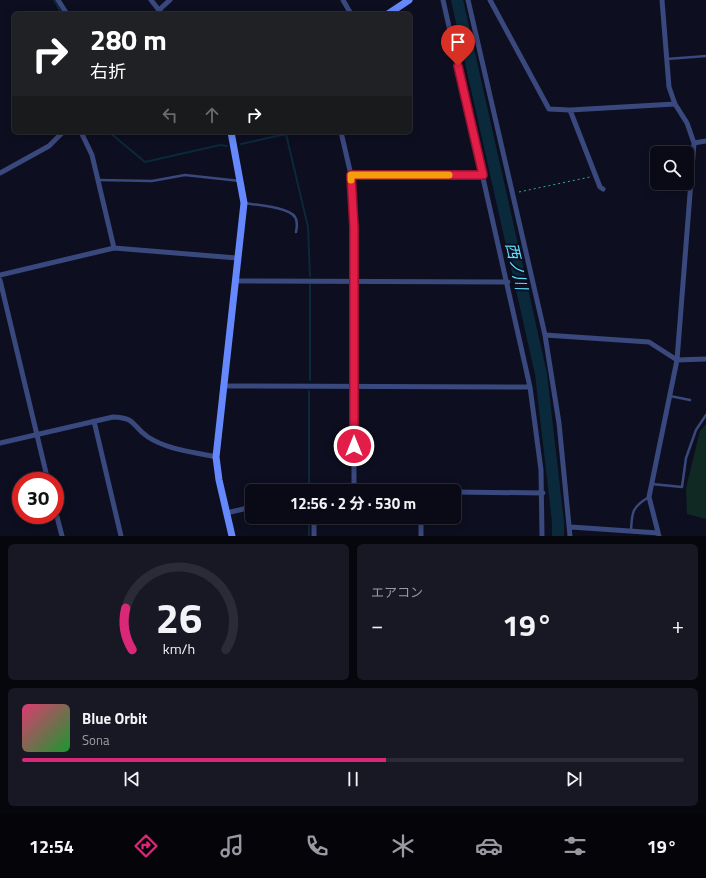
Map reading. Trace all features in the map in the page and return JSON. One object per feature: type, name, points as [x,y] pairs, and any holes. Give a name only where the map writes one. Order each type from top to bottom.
[{"type":"street","points":[[58,0],[66,12]]},
{"type":"street","points":[[151,0],[161,12],[170,0]]},
{"type":"street","points":[[343,0],[350,12]]},
{"type":"street","points":[[391,12],[408,0]]},
{"type":"street","points":[[443,0],[508,282],[530,387],[538,436],[543,493],[542,536]]},
{"type":"street","points":[[468,0],[545,335],[559,423],[571,527],[570,536]]},
{"type":"street","points":[[490,0],[549,109],[570,110],[675,104]]},
{"type":"street","points":[[571,527],[631,531],[658,535],[649,497],[677,360],[694,143],[687,123],[675,104],[669,87],[662,0]]},
{"type":"street","points":[[570,110],[600,187],[603,189]]},
{"type":"street","points":[[0,173],[49,146],[61,134]]},
{"type":"street","points":[[82,134],[92,155],[114,248]]},
{"type":"street","points":[[231,134],[244,203],[216,457],[217,470],[232,536]]},
{"type":"street","points":[[341,134],[351,175],[354,227],[354,484]]},
{"type":"street","points":[[694,143],[706,142]]},
{"type":"street","points":[[351,175],[483,175]]},
{"type":"street","points":[[0,275],[114,248],[237,258]]},
{"type":"street","points":[[0,280],[46,472]]},
{"type":"street","points":[[235,281],[508,282]]},
{"type":"street","points":[[545,335],[649,342],[677,360],[706,359]]},
{"type":"street","points":[[223,386],[530,387]]},
{"type":"street","points":[[0,443],[113,417],[128,418],[148,437],[177,449],[216,457]]},
{"type":"street","points":[[94,421],[121,536]]},
{"type":"street","points":[[461,492],[543,493]]},
{"type":"street","points":[[226,513],[245,509]]},
{"type":"street","points":[[59,524],[62,536]]},
{"type":"street","points":[[314,524],[314,536]]},
{"type":"street","points":[[421,524],[421,536]]},
{"type":"lane","points":[[667,59],[706,56]]},
{"type":"lane","points":[[99,180],[152,181],[185,175],[240,181]]},
{"type":"lane","points":[[244,203],[287,210],[295,216],[297,222],[296,232]]},
{"type":"lane","points":[[670,396],[690,400]]},
{"type":"lane","points":[[652,484],[682,487],[686,458],[696,430],[706,415]]},
{"type":"lane","points":[[631,531],[632,514],[637,504],[649,497]]},
{"type":"path","points":[[512,194],[595,175]]},
{"type":"green space","points":[[706,424],[706,519],[687,514],[686,488],[700,431]]},
{"type":"waterway","points":[[54,0],[61,12]]},
{"type":"waterway","name":"西ノ川","points":[[457,0],[541,374],[558,522],[558,536]]},
{"type":"waterway","points":[[111,134],[145,162],[220,145],[227,146]]},
{"type":"waterway","points":[[241,144],[286,134],[308,227],[310,276]]},
{"type":"waterway","points":[[310,284],[310,380]]},
{"type":"waterway","points":[[309,391],[309,484]]},
{"type":"waterway","points":[[309,524],[309,536]]},
{"type":"slow traffic","points":[[351,180],[351,175],[449,175]]},
{"type":"route","points":[[354,446],[354,227],[351,175],[483,175],[458,66]]}]
